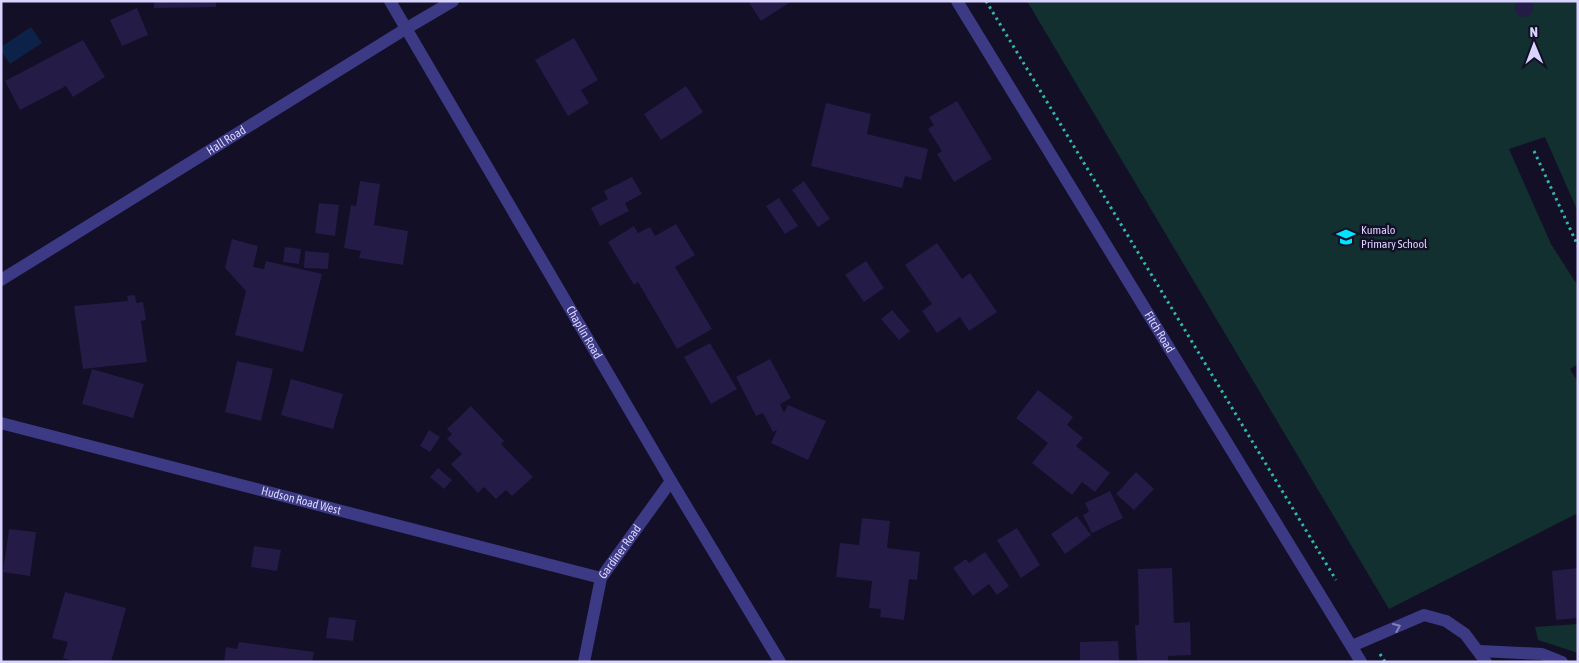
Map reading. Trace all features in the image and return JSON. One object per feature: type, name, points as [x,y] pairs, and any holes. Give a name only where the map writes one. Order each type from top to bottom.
[{"type":"street","name":"Chaplin Road","points":[[390,1],[671,481],[780,662]]},
{"type":"street","name":"Hall Road","points":[[1,280],[453,1]]},
{"type":"street","name":"Fitch Road","points":[[957,1],[1362,662]]},
{"type":"street","name":"Hudson Road West","points":[[1,423],[601,578]]},
{"type":"street","name":"Gardiner Road","points":[[584,662],[601,578],[671,481]]},
{"type":"street","points":[[1352,646],[1424,615],[1446,621],[1465,634],[1483,656],[1542,654],[1562,662]]},
{"type":"path","points":[[986,1],[1340,587]]},
{"type":"path","points":[[1534,151],[1578,246]]},
{"type":"path","points":[[1371,638],[1385,662]]},
{"type":"green space","name":"Kumalo Primary School","points":[[1027,1],[1578,1],[1578,212],[1545,137],[1509,149],[1551,244],[1578,286],[1578,364],[1570,369],[1578,382],[1578,513],[1389,609]]},
{"type":"green space","points":[[1578,624],[1578,653],[1538,640],[1535,627]]},
{"type":"water","points":[[31,27],[42,43],[10,64],[1,51],[1,47]]},
{"type":"building","points":[[1524,-1],[1530,2],[1533,8],[1530,14],[1524,17],[1518,14],[1515,8],[1518,2]]},
{"type":"building","points":[[154,1],[216,1],[216,7],[154,8]]},
{"type":"building","points":[[748,1],[792,1],[761,21]]},
{"type":"building","points":[[137,8],[148,35],[122,46],[110,20]]},
{"type":"building","points":[[574,38],[598,80],[581,90],[589,103],[568,116],[535,60]]},
{"type":"building","points":[[83,40],[105,77],[73,97],[66,86],[20,110],[5,81]]},
{"type":"building","points":[[686,86],[703,112],[661,140],[644,114]]},
{"type":"building","points":[[957,101],[992,159],[954,182],[937,154],[942,151],[928,129],[934,125],[929,117]]},
{"type":"building","points":[[826,103],[871,114],[867,134],[928,149],[921,180],[905,176],[902,188],[811,166]]},
{"type":"building","points":[[632,177],[642,194],[625,203],[629,211],[600,226],[591,208],[608,199],[604,191]]},
{"type":"building","points":[[360,181],[380,184],[374,225],[408,231],[403,265],[359,258],[361,251],[344,248],[351,205],[356,206]]},
{"type":"building","points":[[804,181],[830,219],[818,227],[792,190]]},
{"type":"building","points":[[779,198],[798,226],[785,234],[766,206]]},
{"type":"building","points":[[319,203],[339,205],[335,236],[315,233]]},
{"type":"building","points":[[676,224],[695,255],[675,267],[712,329],[677,349],[638,282],[634,285],[608,242],[634,226],[638,233],[650,227],[655,236]]},
{"type":"building","points":[[232,239],[258,246],[253,267],[264,269],[266,261],[322,274],[303,352],[235,335],[246,291],[225,268]]},
{"type":"building","points":[[937,243],[962,279],[970,273],[997,312],[969,331],[960,317],[937,333],[922,311],[932,304],[905,265]]},
{"type":"building","points":[[285,247],[301,249],[299,264],[283,262]]},
{"type":"building","points":[[305,251],[329,253],[328,269],[304,268]]},
{"type":"building","points":[[866,261],[884,288],[864,302],[845,275]]},
{"type":"building","points":[[135,295],[136,303],[143,302],[146,320],[141,321],[147,362],[83,369],[74,306],[128,301],[127,296]]},
{"type":"building","points":[[892,310],[910,331],[899,340],[881,319]]},
{"type":"building","points":[[710,343],[737,389],[711,404],[684,357]]},
{"type":"building","points":[[770,359],[791,398],[780,404],[784,413],[788,405],[826,421],[808,460],[771,443],[777,430],[773,432],[763,413],[756,416],[736,377]]},
{"type":"building","points":[[237,361],[273,369],[261,421],[225,412]]},
{"type":"building","points":[[92,369],[144,384],[133,418],[82,404]]},
{"type":"building","points":[[291,379],[343,394],[333,429],[281,415]]},
{"type":"building","points":[[1038,390],[1073,417],[1067,425],[1083,438],[1076,446],[1110,473],[1095,492],[1082,482],[1072,495],[1032,463],[1048,443],[1016,418]]},
{"type":"building","points":[[471,406],[504,441],[501,444],[533,477],[512,496],[506,490],[496,499],[484,487],[478,493],[451,464],[462,454],[447,439],[452,434],[447,429]]},
{"type":"building","points":[[429,430],[440,437],[430,452],[420,446]]},
{"type":"building","points":[[438,468],[452,480],[444,489],[430,477]]},
{"type":"building","points":[[1136,472],[1154,489],[1134,510],[1116,494]]},
{"type":"building","points":[[1110,491],[1123,518],[1092,533],[1083,515],[1089,512],[1085,503]]},
{"type":"building","points":[[1077,516],[1091,535],[1065,554],[1051,534]]},
{"type":"building","points":[[862,518],[890,521],[887,548],[920,552],[917,580],[909,579],[904,620],[880,617],[881,609],[869,608],[872,581],[836,577],[840,543],[859,545]]},
{"type":"building","points":[[1017,528],[1040,565],[1021,578],[997,540]]},
{"type":"building","points":[[9,529],[36,532],[30,576],[3,572]]},
{"type":"building","points":[[254,546],[281,550],[277,571],[251,567]]},
{"type":"building","points":[[985,552],[1009,586],[997,595],[989,584],[973,596],[953,568],[966,559],[969,563]]},
{"type":"building","points":[[1172,568],[1174,623],[1190,622],[1191,655],[1168,656],[1168,662],[1137,662],[1135,625],[1139,625],[1138,569]]},
{"type":"building","points":[[1578,568],[1578,618],[1556,620],[1552,571]]},
{"type":"building","points":[[65,592],[126,608],[111,662],[76,662],[63,658],[68,642],[52,638]]},
{"type":"building","points":[[329,617],[356,620],[353,641],[326,638]]},
{"type":"building","points":[[1118,641],[1119,662],[1080,662],[1080,642]]},
{"type":"building","points":[[239,642],[314,652],[312,662],[224,662],[226,647],[237,649]]},
{"type":"place","name":"Kumalo Primary School","points":[[1346,237]]}]
